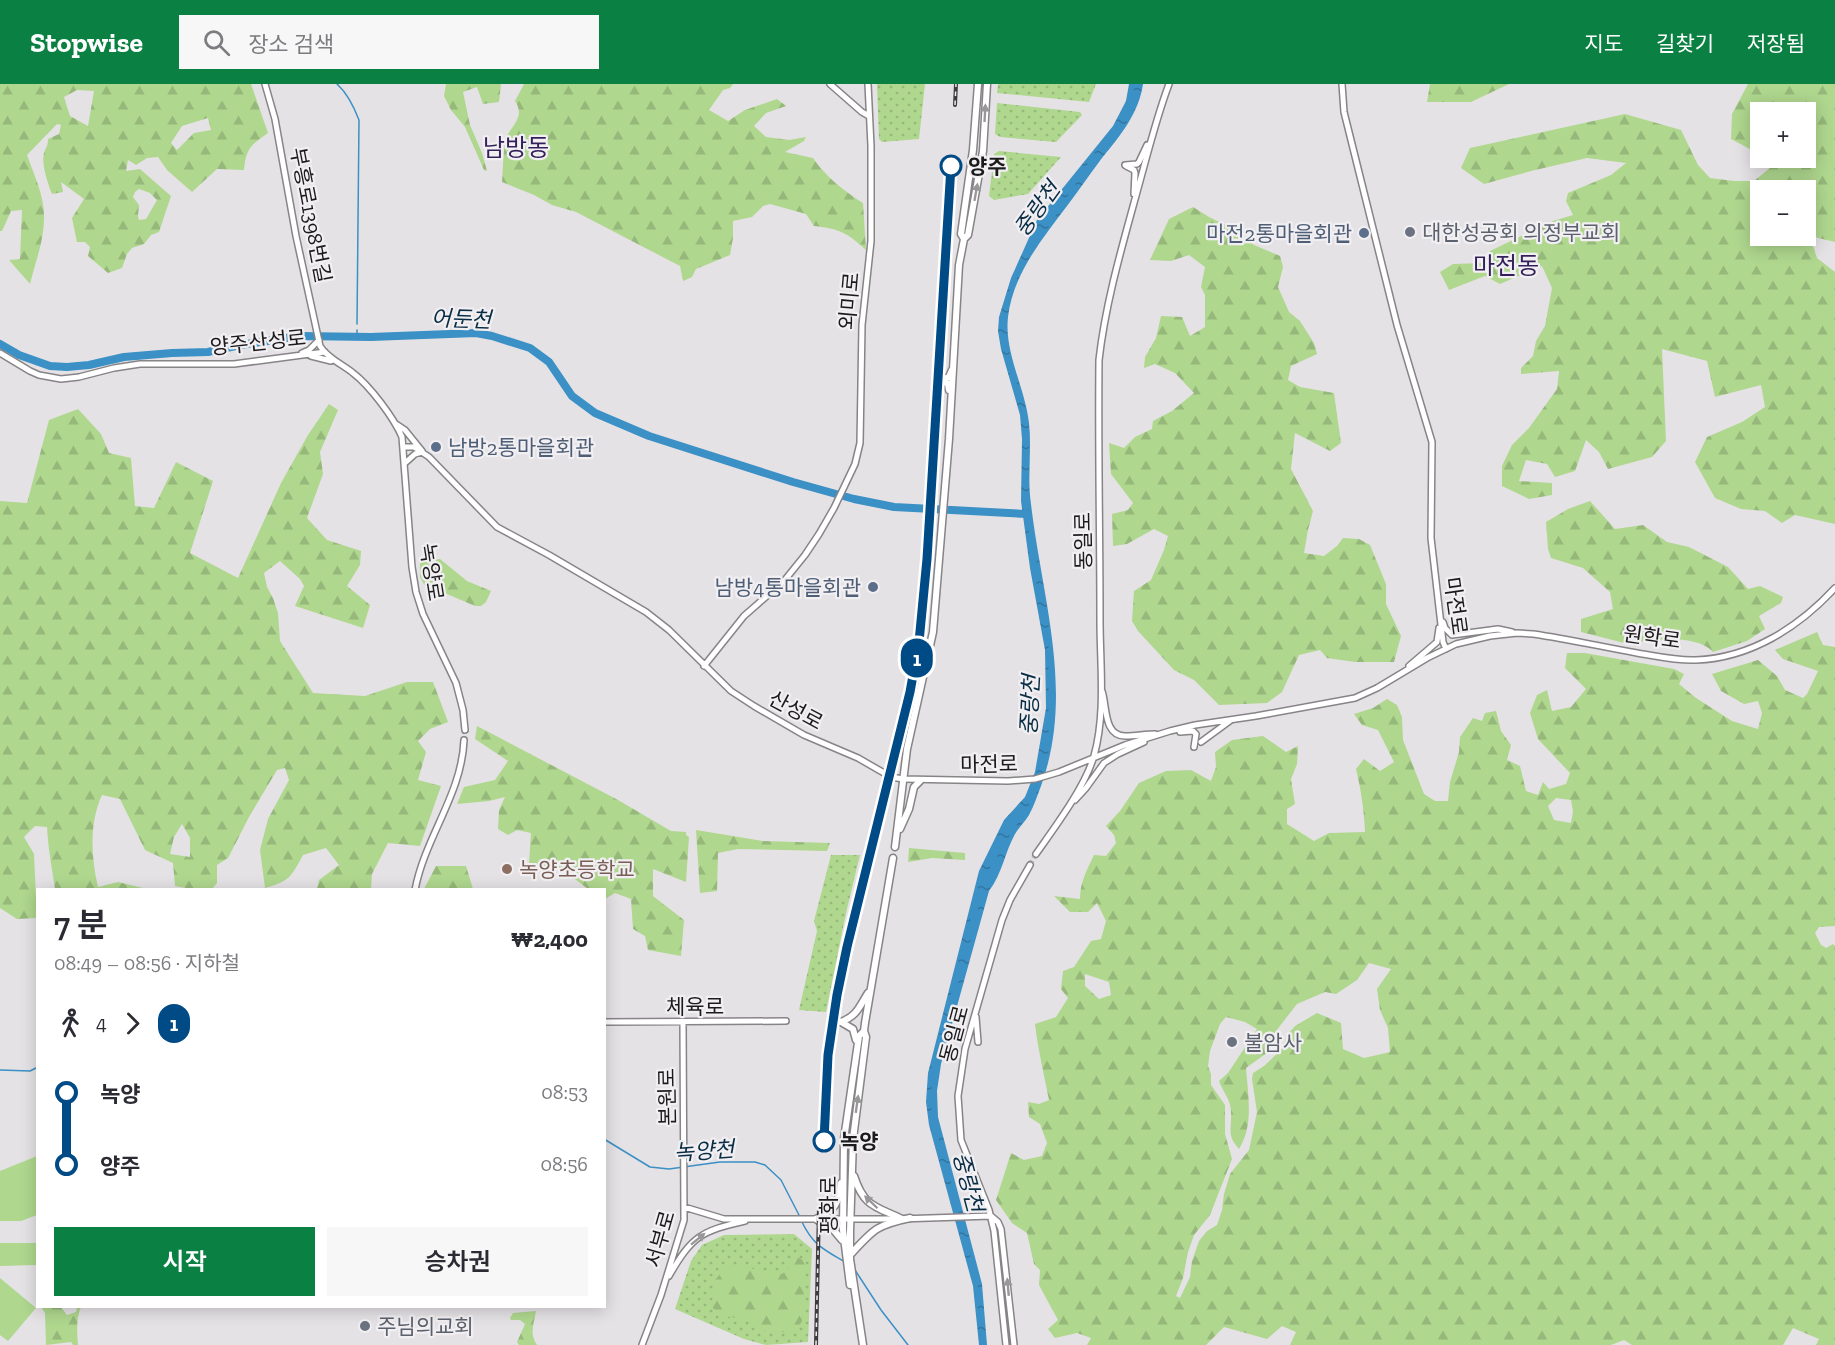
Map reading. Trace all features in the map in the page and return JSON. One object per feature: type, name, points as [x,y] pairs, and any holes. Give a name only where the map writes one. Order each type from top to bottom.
[{"type":"main road","points":[[964,239],[961,234],[973,150],[978,84]]},
{"type":"main road","points":[[895,847],[909,735],[932,644],[941,549],[959,265],[964,239],[968,234],[983,151],[987,84]]},
{"type":"main road","points":[[951,401],[948,384],[942,381],[949,376],[953,366]]},
{"type":"main road","points":[[896,838],[909,809],[914,787],[920,781]]},
{"type":"main road","name":"평화로","points":[[849,1258],[844,1242],[852,1172],[852,1150],[866,1037],[864,1032],[893,858]]},
{"type":"main road","points":[[857,1044],[854,1029],[841,1022],[857,1013],[870,990]]},
{"type":"main road","name":"평화로","points":[[861,1345],[850,1272],[844,1150],[857,1044],[859,1036],[864,1032]]},
{"type":"main road","points":[[844,1150],[852,1150]]},
{"type":"main road","points":[[814,1219],[831,1211],[836,1205],[845,1168]]},
{"type":"main road","points":[[852,1172],[859,1190],[874,1207],[902,1219]]},
{"type":"main road","points":[[849,1258],[878,1227],[888,1222],[910,1218]]},
{"type":"main road","points":[[814,1219],[834,1229],[844,1242]]},
{"type":"street","name":"부흥로1398번길","points":[[266,84],[275,119],[296,236],[321,349],[325,352]]},
{"type":"street","points":[[830,84],[869,116]]},
{"type":"street","points":[[1134,202],[1169,84]]},
{"type":"street","name":"마전로","points":[[903,779],[1008,781],[1035,779],[1077,765],[1093,757],[1195,725],[1354,698],[1377,688],[1446,649],[1443,642],[1431,538],[1432,442],[1381,261],[1344,112],[1342,84]]},
{"type":"street","name":"외미로","points":[[704,666],[744,616],[784,581],[805,555],[835,507],[855,464],[860,443],[862,325],[871,241],[867,86]]},
{"type":"street","points":[[1134,202],[1136,176],[1134,170],[1125,165],[1139,162],[1153,133]]},
{"type":"street","name":"동일로","points":[[1036,854],[1070,805],[1093,757],[1100,715],[1099,360],[1106,313],[1134,202]]},
{"type":"street","points":[[295,356],[309,350],[319,340]]},
{"type":"street","name":"양주산성로","points":[[0,352],[39,375],[61,379],[140,364],[224,364],[266,361],[325,352],[366,385],[396,423],[404,447]]},
{"type":"street","points":[[295,356],[321,357],[341,364]]},
{"type":"street","points":[[396,423],[405,430],[423,452]]},
{"type":"street","points":[[404,447],[414,447],[423,452]]},
{"type":"street","name":"녹양로","points":[[404,447],[412,567],[416,592],[423,614],[456,683],[465,730]]},
{"type":"street","points":[[405,464],[415,454],[423,452]]},
{"type":"street","name":"산성로","points":[[423,452],[497,527],[646,612],[669,630],[731,691],[804,735],[858,758],[891,777],[903,779]]},
{"type":"street","name":"원학로","points":[[1446,649],[1479,638],[1517,633],[1561,638],[1660,657],[1696,660],[1716,657],[1775,638],[1818,606],[1835,588]]},
{"type":"street","points":[[1439,606],[1445,628],[1452,635],[1498,629],[1517,633]]},
{"type":"street","points":[[1404,672],[1437,642],[1439,606]]},
{"type":"street","points":[[1101,687],[1106,702],[1108,725],[1118,736],[1193,732],[1196,736],[1194,747]]},
{"type":"street","points":[[1201,742],[1232,719]]},
{"type":"street","points":[[1070,805],[1104,763],[1162,734]]},
{"type":"street","points":[[416,888],[425,854],[456,783],[465,740]]},
{"type":"street","name":"동일로","points":[[1006,1345],[991,1216],[961,1140],[958,1096],[965,1049],[1002,920],[1030,865]]},
{"type":"street","points":[[976,1015],[978,1042]]},
{"type":"street","name":"체육로","points":[[606,1022],[786,1021]]},
{"type":"street","name":"본원로","points":[[683,1022],[684,1207]]},
{"type":"street","name":"서부로","points":[[642,1345],[680,1235],[684,1220],[684,1207],[724,1219],[814,1219]]},
{"type":"street","points":[[814,1219],[991,1216]]},
{"type":"street","name":"동일로","points":[[991,1216],[999,1222],[1001,1229],[1014,1345]]},
{"type":"street","points":[[664,1285],[682,1254],[700,1235],[753,1219]]},
{"type":"green space","points":[[0,84],[251,84],[268,133],[250,148],[244,170],[217,169],[192,192],[167,170],[158,157],[147,158],[136,165],[128,160],[126,171],[140,169],[171,196],[159,232],[151,235],[144,244],[132,248],[122,268],[108,273],[88,256],[90,247],[85,242],[77,242],[72,218],[84,199],[61,182],[63,192],[52,194],[45,174],[43,157],[48,139],[59,134],[61,125],[57,124],[27,155],[44,211],[43,235],[30,284],[9,260],[20,259],[22,210],[11,211],[0,231]],"holes":[[[77,90],[94,91],[88,126],[70,116],[64,97]],[[208,118],[211,130],[194,133],[177,150],[171,143],[182,126]],[[139,189],[150,193],[157,200],[146,219],[139,220],[139,205],[133,197]]]},
{"type":"green space","points":[[446,84],[501,84],[499,102],[483,104],[477,87],[463,92],[470,125],[487,171],[484,170],[465,127],[451,110],[444,96]]},
{"type":"green space","points":[[524,84],[733,84],[730,88],[723,90],[709,110],[728,121],[745,110],[777,99],[786,106],[766,113],[754,126],[766,137],[789,140],[806,137],[804,141],[785,152],[813,158],[836,183],[863,203],[866,250],[842,232],[814,226],[806,214],[770,204],[763,206],[752,217],[733,221],[730,255],[696,269],[692,277],[683,281],[680,266],[576,212],[552,205],[502,182],[505,142],[518,118],[518,107],[515,101]]},
{"type":"green space","points":[[877,84],[925,84],[919,139],[882,142],[879,139]]},
{"type":"green space","points":[[998,84],[1096,84],[1089,102],[997,93]]},
{"type":"green space","points":[[1430,84],[1509,84],[1471,102],[1427,102]]},
{"type":"green space","points":[[1748,84],[1835,84],[1835,242],[1816,237],[1816,180],[1755,180],[1770,168],[1816,168],[1816,102],[1750,102],[1750,149],[1731,139],[1732,114]]},
{"type":"green space","points":[[997,103],[1080,112],[1082,115],[1056,142],[1000,137],[995,134]]},
{"type":"green space","points":[[1625,114],[1681,130],[1698,165],[1710,178],[1750,181],[1750,246],[1813,246],[1817,258],[1835,272],[1835,524],[1795,515],[1782,523],[1765,511],[1741,509],[1715,498],[1695,462],[1707,437],[1742,422],[1765,407],[1761,385],[1715,397],[1707,361],[1662,349],[1666,441],[1652,457],[1608,469],[1599,452],[1586,440],[1575,471],[1555,477],[1547,464],[1526,460],[1519,481],[1552,483],[1552,495],[1529,499],[1502,486],[1502,466],[1512,445],[1529,428],[1557,389],[1559,371],[1521,374],[1521,368],[1533,356],[1536,341],[1545,326],[1552,288],[1542,266],[1500,284],[1485,276],[1449,290],[1440,272],[1453,264],[1484,263],[1490,251],[1553,221],[1573,215],[1566,201],[1568,193],[1611,175],[1626,163],[1587,158],[1484,184],[1461,168],[1470,148]]},
{"type":"green space","points":[[999,151],[1061,157],[1028,194],[994,200],[989,196],[994,154]]},
{"type":"green space","points":[[1193,207],[1228,226],[1254,245],[1280,256],[1283,267],[1278,287],[1289,312],[1300,321],[1314,343],[1317,354],[1291,366],[1288,380],[1300,387],[1334,393],[1341,443],[1330,451],[1295,433],[1291,469],[1313,511],[1304,553],[1324,556],[1343,538],[1359,539],[1370,545],[1386,584],[1386,604],[1401,636],[1394,662],[1355,662],[1327,658],[1320,650],[1299,655],[1282,692],[1267,703],[1219,705],[1194,680],[1174,670],[1138,631],[1132,621],[1134,591],[1151,580],[1168,536],[1154,529],[1127,544],[1113,546],[1112,514],[1128,510],[1133,503],[1111,474],[1109,443],[1124,448],[1135,437],[1152,429],[1153,421],[1172,411],[1194,393],[1175,373],[1155,364],[1144,368],[1145,357],[1156,338],[1161,316],[1182,317],[1190,336],[1205,327],[1205,295],[1201,287],[1205,267],[1189,255],[1171,261],[1150,260],[1169,219]]},
{"type":"green space","points":[[329,404],[338,410],[320,452],[323,474],[307,518],[327,540],[361,551],[360,565],[347,586],[370,605],[363,628],[295,606],[304,586],[300,579],[280,561],[264,573],[278,613],[280,641],[313,693],[365,696],[407,682],[433,682],[448,722],[430,729],[418,741],[426,752],[418,780],[441,786],[420,846],[388,843],[372,874],[371,888],[317,888],[319,880],[339,865],[326,848],[303,855],[289,877],[265,888],[260,850],[268,819],[289,780],[285,768],[277,770],[228,858],[217,865],[217,883],[213,888],[186,888],[175,886],[173,863],[145,850],[120,799],[102,795],[95,817],[92,840],[98,887],[118,882],[143,888],[55,888],[47,827],[35,826],[24,837],[34,854],[36,918],[17,919],[0,908],[0,501],[27,503],[49,420],[78,409],[101,434],[109,453],[131,458],[135,506],[154,508],[176,462],[213,481],[190,553],[238,578],[281,483],[308,435]],"holes":[[[182,824],[190,838],[190,857],[170,854],[174,837]]]},
{"type":"green space","points":[[1590,501],[1615,529],[1643,525],[1667,542],[1689,547],[1728,567],[1748,589],[1760,586],[1783,597],[1781,603],[1759,616],[1765,629],[1747,641],[1713,652],[1698,643],[1688,641],[1667,639],[1638,642],[1636,646],[1581,632],[1581,619],[1613,609],[1610,592],[1583,568],[1551,558],[1546,522],[1568,509]]},
{"type":"green space","points":[[440,559],[467,581],[491,591],[486,602],[481,606],[475,606],[447,594],[431,597],[420,577],[420,561]]},
{"type":"green space","points":[[1817,632],[1823,645],[1835,647],[1835,926],[1819,927],[1815,933],[1821,945],[1826,948],[1833,944],[1835,946],[1835,1345],[1816,1345],[1819,1339],[1793,1328],[1783,1345],[1632,1345],[1624,1340],[1611,1345],[1290,1345],[1296,1332],[1282,1326],[1267,1339],[1224,1327],[1206,1345],[1087,1345],[1091,1338],[1077,1333],[1055,1338],[1048,1329],[1058,1320],[1039,1285],[1040,1270],[1034,1264],[1027,1233],[1012,1223],[996,1200],[1011,1153],[1024,1160],[1042,1156],[1047,1143],[1040,1124],[1029,1117],[1028,1102],[1039,1104],[1049,1100],[1035,1024],[1056,1017],[1068,998],[1061,989],[1063,971],[1074,967],[1091,941],[1101,939],[1106,921],[1097,903],[1088,912],[1070,912],[1054,896],[1080,899],[1086,871],[1094,855],[1106,856],[1116,843],[1114,835],[1106,826],[1120,811],[1139,783],[1166,771],[1191,770],[1211,781],[1216,767],[1215,752],[1232,740],[1263,736],[1286,752],[1298,746],[1297,764],[1291,779],[1295,804],[1287,809],[1287,824],[1314,841],[1329,833],[1365,832],[1356,769],[1364,759],[1380,771],[1394,762],[1378,730],[1362,725],[1354,714],[1373,708],[1387,699],[1397,705],[1402,717],[1403,740],[1424,794],[1435,801],[1448,801],[1460,737],[1473,718],[1482,721],[1485,713],[1496,711],[1501,731],[1511,745],[1507,760],[1520,766],[1526,791],[1538,795],[1543,782],[1549,789],[1566,784],[1570,773],[1538,739],[1530,713],[1537,695],[1547,690],[1552,711],[1571,707],[1586,689],[1565,668],[1567,653],[1585,653],[1674,669],[1684,674],[1679,684],[1696,698],[1732,721],[1758,729],[1762,713],[1758,701],[1744,704],[1721,691],[1712,674],[1758,660],[1777,676],[1785,690],[1803,698],[1818,671],[1783,659],[1775,650]],"holes":[[[1556,798],[1571,800],[1573,811],[1571,823],[1554,820],[1548,806]],[[1369,963],[1391,969],[1377,989],[1380,1010],[1388,1028],[1390,1052],[1364,1058],[1343,1049],[1341,1023],[1317,1013],[1295,1026],[1288,1034],[1281,1050],[1253,1073],[1257,1112],[1249,1150],[1230,1174],[1217,1225],[1207,1231],[1199,1241],[1192,1261],[1190,1277],[1180,1298],[1176,1296],[1194,1235],[1210,1215],[1232,1159],[1225,1134],[1225,1105],[1211,1085],[1208,1066],[1210,1051],[1220,1024],[1226,1017],[1245,1022],[1257,1029],[1228,1073],[1219,1081],[1231,1108],[1232,1140],[1239,1149],[1244,1140],[1248,1120],[1249,1099],[1246,1068],[1278,1045],[1276,1031],[1297,1004],[1325,992],[1336,994],[1357,980]],[[1085,974],[1109,982],[1111,995],[1099,999],[1085,986]]]},
{"type":"green space","points":[[477,726],[618,800],[671,831],[686,832],[689,837],[686,882],[653,869],[653,896],[684,920],[681,956],[648,950],[645,936],[633,929],[631,899],[615,893],[606,898],[606,888],[587,888],[563,870],[529,864],[531,833],[517,830],[508,835],[498,829],[499,810],[505,797],[457,804],[464,787],[495,780],[508,761],[475,739]]},
{"type":"green space","points":[[696,830],[763,841],[830,843],[827,851],[738,849],[718,853],[717,891],[700,893]]},
{"type":"green space","points":[[909,848],[965,853],[965,860],[932,858],[908,862]]},
{"type":"green space","points":[[831,855],[860,855],[826,1012],[799,1010],[817,931],[814,921]]},
{"type":"green space","points":[[436,866],[466,866],[473,888],[425,888]]},
{"type":"green space","points":[[36,1156],[36,1215],[21,1221],[0,1221],[0,1171]]},
{"type":"green space","points":[[794,1234],[812,1249],[808,1342],[766,1345],[744,1339],[675,1309],[691,1261],[702,1245],[724,1235]]},
{"type":"green space","points":[[0,1243],[36,1243],[36,1265],[0,1266]]},
{"type":"green space","points":[[794,1256],[806,1261],[802,1321],[795,1333],[767,1331],[748,1320],[724,1316],[711,1307],[715,1280],[726,1267],[757,1269],[782,1274],[791,1266]]},
{"type":"green space","points":[[0,1278],[36,1308],[8,1341],[0,1335]]},
{"type":"green space","points":[[42,1308],[62,1308],[67,1315],[81,1308],[77,1330],[78,1345],[73,1345],[71,1342],[46,1345],[45,1313]]},
{"type":"green space","points":[[536,1311],[533,1333],[537,1345],[519,1345],[517,1342],[525,1324],[520,1320],[510,1318],[513,1313]]},
{"type":"water","name":"중랑천","points":[[1129,84],[1143,84],[1133,114],[1122,133],[1030,258],[1016,286],[1008,317],[1009,344],[1029,423],[1030,494],[1053,645],[1056,681],[1051,751],[1041,786],[1029,815],[1015,834],[989,891],[941,1064],[937,1091],[938,1117],[982,1284],[987,1345],[979,1345],[973,1286],[929,1125],[926,1102],[928,1073],[979,871],[1004,820],[1025,797],[1035,772],[1046,708],[1045,650],[1021,501],[1020,415],[1001,349],[998,331],[999,317],[1011,278],[1037,220],[1113,126],[1126,101]]},
{"type":"waterway","points":[[337,84],[350,100],[359,120],[357,324]]},
{"type":"waterway","name":"어둔천","points":[[357,330],[357,337]]},
{"type":"waterway","name":"어둔천","points":[[0,344],[19,355],[50,366],[67,367],[89,365],[124,357],[208,352],[300,336],[371,337],[476,333],[530,348],[549,362],[572,396],[595,413],[649,436],[854,499],[894,507],[1027,514]]},
{"type":"waterway","points":[[0,1070],[30,1071],[36,1068]]},
{"type":"waterway","name":"녹양천","points":[[606,1140],[650,1167],[669,1169],[720,1162],[755,1162],[765,1165],[781,1180],[800,1217]]},
{"type":"waterway","points":[[802,1222],[819,1246],[845,1262]]},
{"type":"waterway","name":"녹양천","points":[[855,1270],[881,1310],[908,1345]]},
{"type":"tunnel","points":[[1030,865],[1036,854]]},
{"type":"railway","points":[[955,105],[956,84]]},
{"type":"railway","points":[[826,1081],[840,975],[905,716],[924,613],[946,229]]},
{"type":"railway","points":[[816,1345],[819,1208]]},
{"type":"metro line","name":"1","points":[[824,1141],[828,1055],[837,995],[910,692],[919,642],[925,590],[951,166]]},
{"type":"place","name":"양주","points":[[951,166]]},
{"type":"place","name":"대한성공회 의정부교회","points":[[1410,232]]},
{"type":"place","name":"마전2통마을회관","points":[[1364,233]]},
{"type":"place","name":"남방2통마을회관","points":[[436,447]]},
{"type":"place","name":"남방4통마을회관","points":[[873,587]]},
{"type":"place","name":"녹양초등학교","points":[[507,869]]},
{"type":"place","name":"불암사","points":[[1232,1042]]},
{"type":"place","name":"녹양","points":[[824,1141]]},
{"type":"place","name":"주님의교회","points":[[365,1326]]},
{"type":"district","name":"남방동","points":[[516,147]]},
{"type":"district","name":"마전동","points":[[1506,265]]}]
